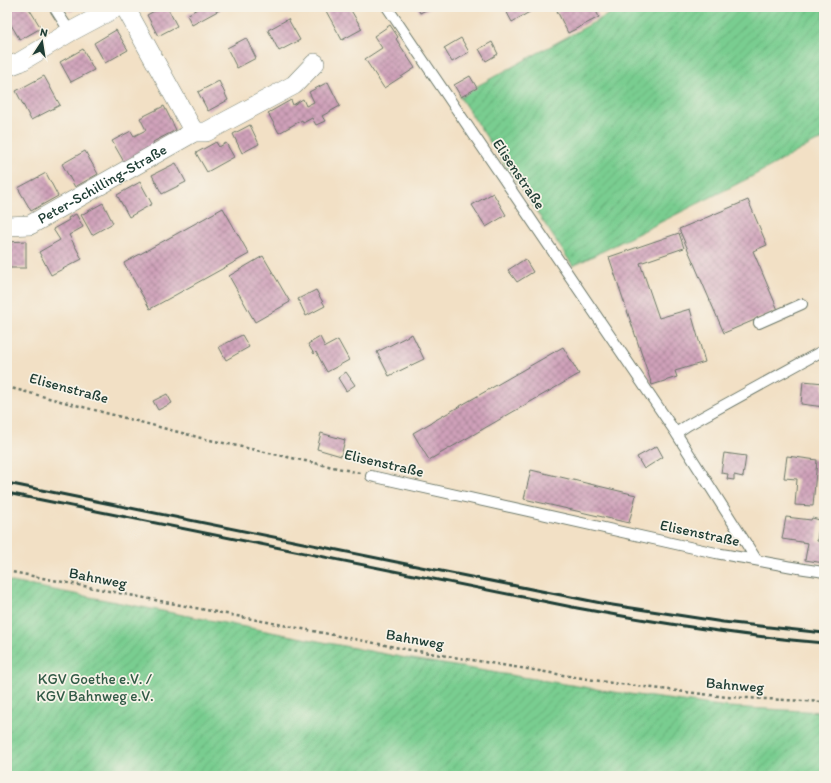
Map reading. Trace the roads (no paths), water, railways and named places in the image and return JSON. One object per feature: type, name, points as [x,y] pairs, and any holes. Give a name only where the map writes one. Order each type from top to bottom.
[{"type":"street","points":[[7,67],[20,62],[70,32],[117,7]]},
{"type":"street","points":[[125,7],[194,132]]},
{"type":"street","name":"Peter-Schilling-Straße","points":[[7,226],[30,225],[194,132],[206,132],[294,85],[316,63]]},
{"type":"lane","points":[[54,7],[70,32]]},
{"type":"lane","name":"Elisenstraße","points":[[387,7],[676,433],[756,560]]},
{"type":"lane","points":[[759,323],[802,304]]},
{"type":"lane","points":[[676,433],[824,350]]},
{"type":"lane","name":"Elisenstraße","points":[[371,476],[716,553],[800,569],[824,572]]},
{"type":"railway","points":[[7,483],[606,604],[723,622],[824,633]]},
{"type":"railway","points":[[7,493],[577,608],[639,619],[762,637],[824,643]]},
{"type":"park label","name":"KGV Goethe e.V. / KGV Bahnweg e.V.","points":[[95,688]]}]
